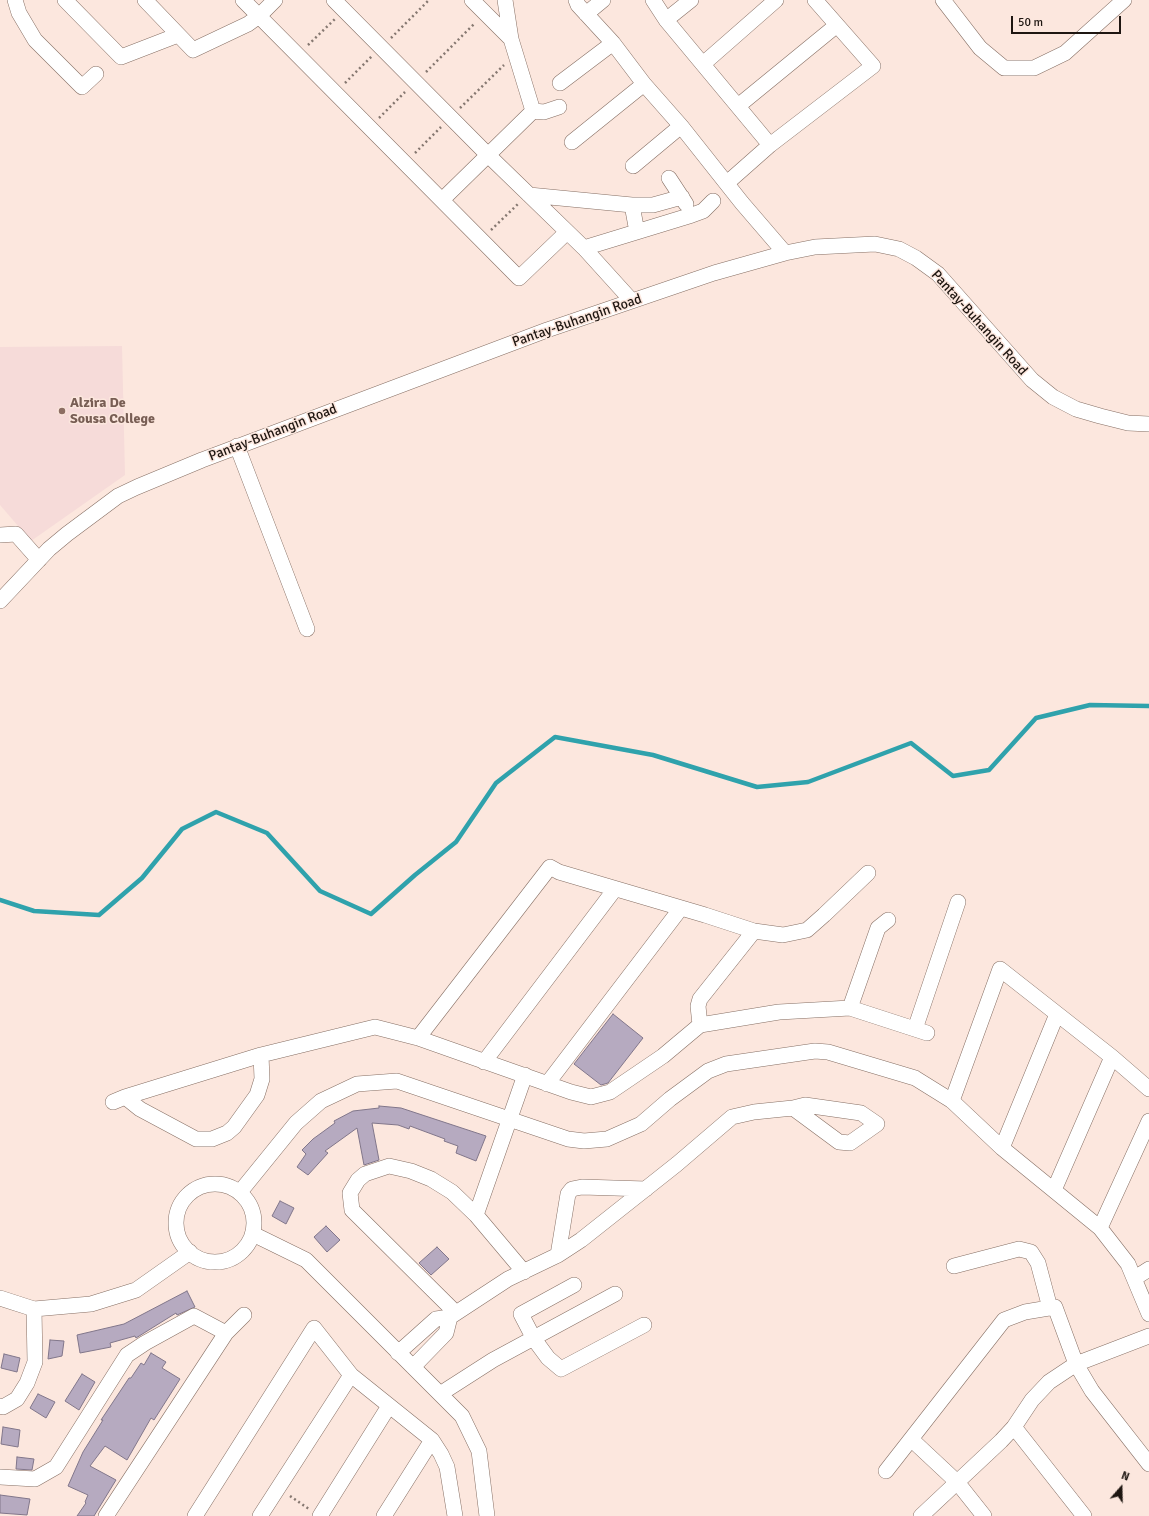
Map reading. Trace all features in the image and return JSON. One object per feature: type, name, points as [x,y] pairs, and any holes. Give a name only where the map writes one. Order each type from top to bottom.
[{"type":"street","points":[[15,0],[19,13],[35,40],[82,87],[96,74]]},
{"type":"street","points":[[65,0],[121,57],[178,35]]},
{"type":"street","points":[[144,0],[193,50],[248,24],[259,16],[275,0]]},
{"type":"street","points":[[243,0],[519,278],[567,232]]},
{"type":"street","points":[[472,0],[512,39]]},
{"type":"street","points":[[505,0],[512,39],[533,111]]},
{"type":"street","points":[[576,0],[644,84],[681,126],[742,203],[785,253]]},
{"type":"street","points":[[586,14],[603,0]]},
{"type":"street","points":[[652,0],[666,20],[770,145]]},
{"type":"street","points":[[666,20],[691,0]]},
{"type":"street","points":[[703,64],[776,0]]},
{"type":"street","points":[[727,183],[770,145],[873,66],[815,0]]},
{"type":"street","points":[[943,0],[980,48],[1004,68],[1034,68],[1066,53],[1124,0]]},
{"type":"street","points":[[339,5],[488,155],[584,248],[632,301]]},
{"type":"street","points":[[738,106],[837,25]]},
{"type":"street","points":[[560,83],[612,44]]},
{"type":"street","points":[[572,142],[644,84]]},
{"type":"street","points":[[442,200],[533,111],[544,112],[559,108]]},
{"type":"street","points":[[633,166],[681,126]]},
{"type":"street","points":[[669,178],[692,215]]},
{"type":"street","points":[[529,195],[632,205],[653,205],[682,197]]},
{"type":"street","points":[[584,248],[703,211],[713,201]]},
{"type":"street","points":[[632,205],[637,232]]},
{"type":"street","name":"Pantay-Buhangin Road","points":[[0,601],[39,560],[67,534],[118,496],[236,446],[547,330],[714,273],[785,253],[815,247],[875,244],[899,249],[916,258],[938,274],[1032,380],[1053,397],[1076,409],[1100,416],[1128,423],[1149,424]]},
{"type":"street","points":[[236,446],[307,629]]},
{"type":"street","points":[[0,535],[16,534],[39,560]]},
{"type":"street","points":[[418,1038],[550,867],[559,872],[754,931],[784,935],[806,930],[824,916],[868,873]]},
{"type":"street","points":[[484,1062],[615,889]]},
{"type":"street","points":[[261,1055],[262,1079],[257,1094],[234,1127],[227,1133],[212,1139],[196,1139],[119,1099],[261,1055],[375,1027],[418,1038],[547,1084],[591,1097],[610,1092],[662,1056],[700,1025],[779,1012],[850,1008],[921,1031],[958,902]]},
{"type":"street","points":[[547,1084],[681,908]]},
{"type":"street","points":[[850,1008],[878,928],[888,920]]},
{"type":"street","points":[[700,1025],[698,1006],[700,999],[754,931]]},
{"type":"street","points":[[952,1101],[1000,969],[1112,1057],[1149,1089]]},
{"type":"street","points":[[1002,1148],[1057,1014]]},
{"type":"street","points":[[240,1192],[296,1123],[321,1101],[357,1084],[396,1081],[508,1120],[568,1139],[584,1141],[607,1139],[641,1124],[670,1099],[708,1071],[726,1064],[816,1051],[828,1052],[915,1078],[952,1101],[1002,1148],[1100,1228],[1128,1264],[1149,1314]]},
{"type":"street","points":[[1054,1190],[1112,1057]]},
{"type":"street","points":[[476,1215],[525,1075]]},
{"type":"street","points":[[398,1354],[436,1319],[453,1315],[508,1279],[558,1255],[581,1240],[677,1164],[732,1118],[754,1112],[793,1108],[805,1105],[861,1113],[877,1124],[850,1144],[838,1142],[793,1108]]},
{"type":"street","points":[[1100,1228],[1149,1121]]},
{"type":"street","points":[[453,1315],[352,1210],[350,1193],[358,1180],[365,1174],[389,1166],[411,1171],[431,1178],[452,1192],[476,1215],[524,1272]]},
{"type":"street","points":[[219,1184],[240,1192],[251,1207],[254,1220],[253,1234],[247,1246],[238,1255],[226,1260],[213,1262],[201,1259],[190,1252],[182,1242],[177,1231],[176,1219],[180,1207],[186,1197],[196,1189],[207,1185],[219,1184]]},
{"type":"street","points":[[558,1255],[568,1194],[572,1189],[582,1187],[646,1189]]},
{"type":"street","points":[[253,1234],[306,1260],[398,1354],[462,1416],[479,1451],[487,1516]]},
{"type":"street","points":[[954,1266],[1019,1249],[1031,1252],[1038,1262],[1050,1308]]},
{"type":"street","points":[[0,1298],[34,1309],[91,1304],[136,1290],[190,1252]]},
{"type":"street","points":[[1135,1278],[1149,1269]]},
{"type":"street","points":[[574,1285],[521,1314],[534,1339],[548,1358],[561,1370],[644,1325]]},
{"type":"street","points":[[440,1394],[493,1360],[615,1294]]},
{"type":"street","points":[[886,1471],[1004,1320],[1025,1312],[1056,1307],[1076,1364],[1092,1391],[1149,1464]]},
{"type":"street","points":[[0,1406],[3,1408],[17,1399],[27,1383],[35,1362],[34,1309]]},
{"type":"street","points":[[106,1516],[226,1333],[244,1315]]},
{"type":"street","points":[[413,1367],[446,1333],[453,1315]]},
{"type":"street","points":[[0,1478],[35,1479],[56,1467],[127,1355],[144,1343],[194,1316],[226,1333]]},
{"type":"street","points":[[195,1516],[314,1328],[351,1375],[432,1440],[442,1454],[447,1467],[453,1514]]},
{"type":"street","points":[[921,1516],[1001,1442],[1032,1400],[1049,1382],[1076,1364],[1149,1336]]},
{"type":"street","points":[[260,1516],[351,1375]]},
{"type":"street","points":[[320,1516],[389,1406]]},
{"type":"street","points":[[1014,1426],[1084,1516]]},
{"type":"street","points":[[910,1439],[957,1482],[984,1516]]},
{"type":"street","points":[[384,1516],[432,1440]]},
{"type":"path","points":[[297,55],[339,5]]},
{"type":"path","points":[[370,128],[486,13]]},
{"type":"path","points":[[481,239],[529,195]]},
{"type":"path","points":[[278,1489],[320,1516]]},
{"type":"shaded area","name":"Alzira De Sousa College","points":[[122,346],[125,475],[31,541],[0,505],[0,347]]},
{"type":"building","points":[[613,1014],[643,1038],[608,1083],[601,1085],[574,1064]]},
{"type":"building","points":[[379,1106],[401,1108],[486,1136],[476,1161],[456,1153],[458,1146],[444,1141],[445,1139],[410,1126],[409,1129],[398,1125],[372,1123],[379,1160],[364,1165],[357,1128],[325,1151],[328,1153],[308,1175],[297,1167],[306,1154],[302,1150],[313,1139],[335,1123],[334,1121],[353,1111],[379,1108]]},
{"type":"building","points":[[280,1201],[294,1208],[286,1224],[272,1216]]},
{"type":"building","points":[[326,1226],[340,1240],[327,1252],[314,1237]]},
{"type":"building","points":[[437,1247],[449,1259],[431,1275],[419,1263]]},
{"type":"building","points":[[187,1291],[195,1307],[177,1315],[176,1313],[136,1338],[135,1336],[110,1343],[111,1347],[80,1353],[77,1335],[124,1324]]},
{"type":"building","points":[[50,1340],[64,1341],[62,1356],[48,1359]]},
{"type":"building","points":[[151,1353],[166,1362],[162,1368],[180,1379],[154,1420],[151,1418],[127,1460],[105,1446],[90,1466],[116,1480],[94,1516],[77,1516],[86,1503],[85,1502],[88,1495],[68,1486],[83,1452],[103,1420],[101,1420],[129,1378],[131,1378],[141,1363],[144,1365]]},
{"type":"building","points":[[4,1354],[20,1358],[17,1372],[1,1368]]},
{"type":"building","points":[[82,1374],[95,1382],[79,1410],[65,1401]]},
{"type":"building","points":[[38,1394],[55,1402],[46,1418],[30,1408]]},
{"type":"building","points":[[3,1427],[20,1430],[18,1447],[1,1444]]},
{"type":"building","points":[[17,1457],[34,1459],[32,1470],[16,1469]]},
{"type":"building","points":[[0,1495],[30,1499],[27,1515],[0,1513]]},
{"type":"waterway","points":[[0,900],[34,911],[99,915],[142,878],[182,829],[216,812],[267,833],[320,891],[371,914],[415,875],[456,842],[496,783],[555,737],[653,755],[757,787],[808,782],[911,743],[953,776],[989,770],[1036,718],[1090,705],[1149,706]]},
{"type":"place","name":"Alzira De Sousa College","points":[[62,411]]}]
